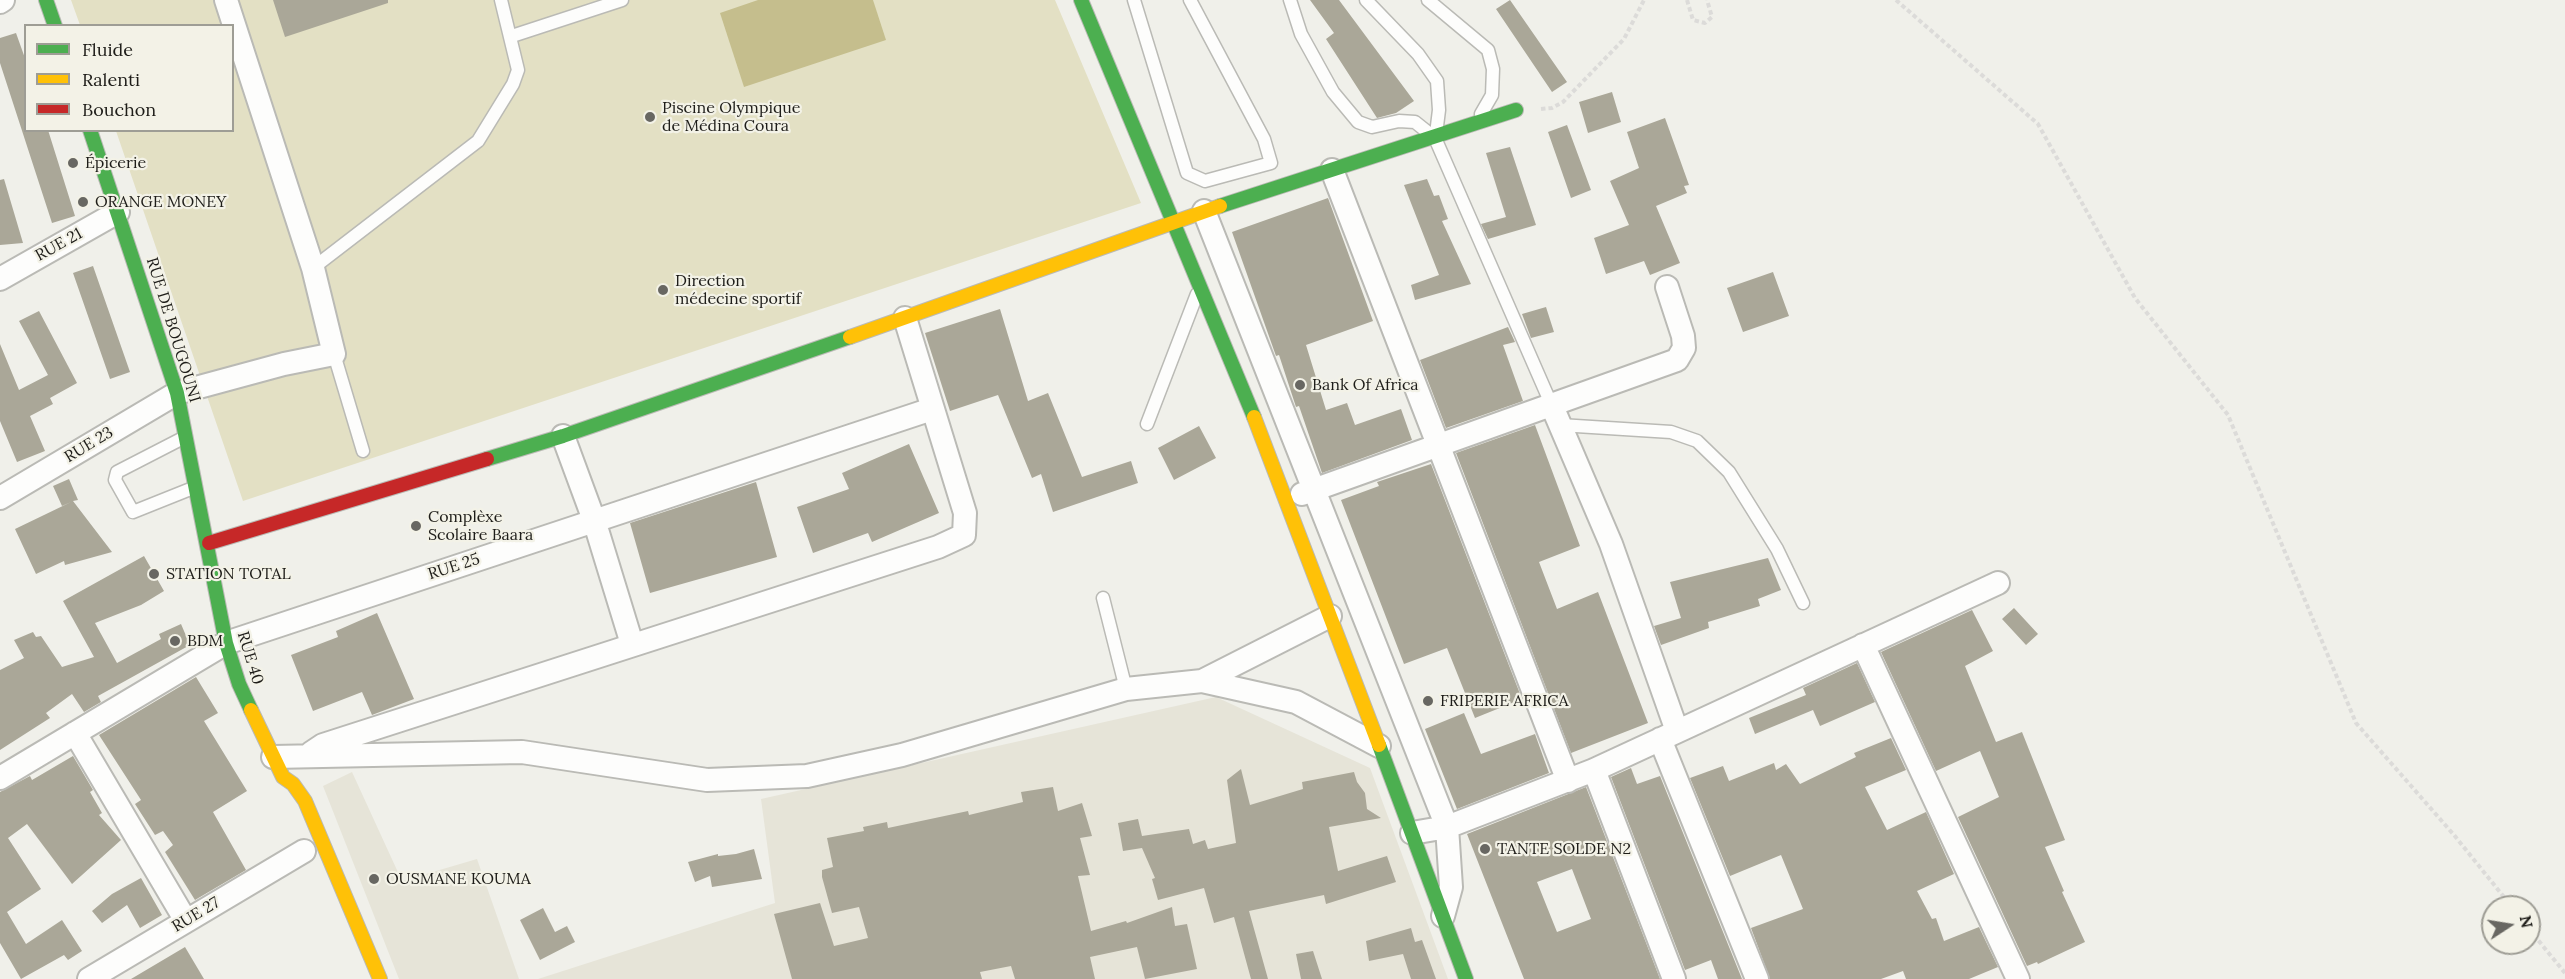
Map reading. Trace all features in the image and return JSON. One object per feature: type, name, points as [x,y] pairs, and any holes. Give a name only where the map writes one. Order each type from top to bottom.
[{"type":"street","points":[[46,0],[54,24]]},
{"type":"street","points":[[226,0],[234,24]]},
{"type":"street","points":[[1081,0],[1174,220],[1287,500],[1466,979]]},
{"type":"street","points":[[234,25],[313,268],[334,354]]},
{"type":"street","points":[[208,543],[563,436],[905,318],[1174,220],[1435,138],[1516,110]]},
{"type":"street","name":"RUE DE BOUGOUNI","points":[[91,132],[177,393],[208,543]]},
{"type":"street","points":[[1332,170],[1568,781]]},
{"type":"street","points":[[1204,211],[1447,827],[1450,887],[1443,916]]},
{"type":"street","name":"RUE 21","points":[[0,279],[118,212]]},
{"type":"street","points":[[1287,500],[1438,445],[1556,416],[1677,360],[1684,348],[1683,336],[1667,287]]},
{"type":"street","points":[[308,756],[323,745],[938,547],[964,535],[965,513],[905,318]]},
{"type":"street","name":"RUE 23","points":[[0,498],[177,393],[284,364],[334,354]]},
{"type":"street","name":"RUE 25","points":[[0,778],[226,643],[932,409]]},
{"type":"street","points":[[1556,416],[1611,544],[1668,735],[1756,979]]},
{"type":"street","points":[[563,436],[594,520],[632,644]]},
{"type":"street","name":"RUE 40","points":[[208,543],[226,643],[239,684],[283,777],[293,784],[305,801],[380,979]]},
{"type":"street","points":[[1412,833],[1447,827],[1594,770],[1998,583]]},
{"type":"street","points":[[1202,681],[1330,616]]},
{"type":"street","points":[[1863,645],[2020,979]]},
{"type":"street","points":[[273,757],[522,752],[707,780],[807,776],[902,755],[1126,689],[1202,681],[1296,702],[1379,746]]},
{"type":"street","points":[[75,734],[186,921]]},
{"type":"street","points":[[1594,770],[1674,979]]},
{"type":"street","name":"RUE 40","points":[[283,777],[281,788],[283,799]]},
{"type":"street","name":"RUE 27","points":[[89,979],[304,851]]},
{"type":"lane","points":[[313,268],[478,141],[513,84],[518,70],[512,36],[501,0]]},
{"type":"lane","points":[[512,36],[622,0]]},
{"type":"lane","points":[[1134,0],[1187,173],[1205,181],[1271,163]]},
{"type":"lane","points":[[1190,0],[1264,139],[1278,187]]},
{"type":"lane","points":[[1290,0],[1301,34],[1333,92],[1358,122],[1372,127],[1399,121],[1414,122],[1435,138],[1556,416],[1671,432],[1696,441],[1729,471],[1777,549],[1803,603]]},
{"type":"lane","points":[[1366,0],[1418,54],[1437,81],[1439,110],[1435,138]]},
{"type":"lane","points":[[1428,0],[1488,50],[1493,69],[1492,95],[1475,125]]},
{"type":"lane","points":[[1147,424],[1200,285]]},
{"type":"lane","points":[[334,354],[363,451]]},
{"type":"lane","points":[[186,436],[117,472],[115,480],[130,510],[137,512],[196,486]]},
{"type":"lane","points":[[1103,598],[1126,689]]},
{"type":"path","points":[[1516,110],[1552,108],[1563,102],[1624,39],[1644,0]]},
{"type":"path","points":[[1687,0],[1693,20],[1705,23],[1712,17],[1707,0]]},
{"type":"path","points":[[1896,0],[2038,124],[2135,298],[2228,415],[2356,723],[2454,835],[2502,895]]},
{"type":"path","points":[[2541,943],[2565,973]]},
{"type":"shaded area","points":[[71,0],[1055,0],[1141,203],[243,501],[116,132],[234,132],[234,24],[80,24]]},
{"type":"shaded area","points":[[758,0],[873,0],[886,40],[744,87],[720,13]]},
{"type":"shaded area","points":[[1216,697],[1370,768],[1448,979],[538,979],[775,903],[761,799]]},
{"type":"shaded area","points":[[352,772],[402,881],[477,859],[519,979],[399,979],[323,786]]},
{"type":"building","points":[[273,0],[388,0],[388,3],[285,37]]},
{"type":"building","points":[[1310,0],[1339,0],[1414,101],[1396,113],[1377,118],[1326,39],[1334,33]]},
{"type":"building","points":[[1510,0],[1567,82],[1552,92],[1496,9]]},
{"type":"building","points":[[16,33],[24,55],[24,132],[49,132],[75,216],[52,223],[0,63],[0,38]]},
{"type":"building","points":[[1612,92],[1621,122],[1588,133],[1579,102]]},
{"type":"building","points":[[1665,118],[1689,185],[1684,186],[1687,193],[1656,206],[1680,263],[1650,275],[1644,261],[1606,274],[1594,238],[1629,225],[1610,181],[1639,168],[1627,132]]},
{"type":"building","points":[[1567,125],[1591,190],[1571,198],[1548,132]]},
{"type":"building","points":[[1510,147],[1536,225],[1488,239],[1481,224],[1506,217],[1486,153]]},
{"type":"building","points":[[4,179],[23,243],[0,245],[0,180]]},
{"type":"building","points":[[1427,179],[1434,196],[1439,195],[1448,219],[1442,221],[1471,284],[1415,300],[1411,285],[1439,275],[1404,185]]},
{"type":"building","points":[[1328,198],[1373,321],[1306,345],[1326,410],[1347,403],[1355,425],[1401,409],[1412,440],[1322,473],[1299,406],[1296,407],[1279,355],[1276,356],[1232,232]]},
{"type":"building","points":[[93,266],[130,372],[110,379],[73,273]]},
{"type":"building","points":[[1773,272],[1789,316],[1743,332],[1727,288]]},
{"type":"building","points":[[1546,307],[1554,332],[1531,338],[1522,314]]},
{"type":"building","points":[[1000,309],[1028,401],[1048,393],[1082,477],[1131,461],[1138,483],[1053,512],[1041,474],[1032,478],[998,395],[950,411],[925,333]]},
{"type":"building","points":[[39,311],[77,383],[50,398],[53,404],[30,416],[45,451],[17,462],[0,421],[0,344],[19,390],[48,375],[19,321]]},
{"type":"building","points":[[1508,327],[1515,342],[1503,345],[1523,401],[1446,428],[1420,360]]},
{"type":"building","points":[[1535,425],[1580,546],[1539,562],[1557,609],[1598,592],[1648,723],[1571,753],[1456,453]]},
{"type":"building","points":[[1199,426],[1216,458],[1174,480],[1158,448]]},
{"type":"building","points":[[909,444],[939,513],[872,542],[868,533],[813,553],[797,507],[849,489],[842,473]]},
{"type":"building","points":[[1431,464],[1522,699],[1475,718],[1447,648],[1404,664],[1341,500],[1379,486],[1377,482]]},
{"type":"building","points":[[69,479],[78,500],[73,501],[112,552],[65,565],[64,561],[36,574],[15,529],[71,502],[62,506],[53,486]]},
{"type":"building","points":[[756,482],[777,557],[650,593],[630,523]]},
{"type":"building","points":[[144,556],[164,591],[141,605],[95,623],[117,663],[161,639],[159,634],[181,624],[190,645],[98,696],[101,702],[84,712],[72,694],[46,713],[50,718],[0,750],[0,670],[24,658],[14,640],[33,632],[36,637],[41,636],[62,667],[94,657],[63,601]]},
{"type":"building","points":[[1768,558],[1781,590],[1758,599],[1760,606],[1708,622],[1709,628],[1661,645],[1654,626],[1681,618],[1670,582]]},
{"type":"building","points":[[2014,608],[2038,634],[2026,645],[2002,619]]},
{"type":"building","points":[[1972,610],[1993,651],[1965,666],[1996,742],[2022,732],[2065,840],[2045,847],[2085,942],[2038,964],[2037,962],[2027,966],[1958,817],[1999,797],[1980,751],[1936,771],[1881,652]]},
{"type":"building","points":[[377,613],[414,699],[372,715],[362,692],[313,711],[291,655],[338,637],[336,631]]},
{"type":"building","points":[[1857,663],[1875,702],[1820,726],[1813,710],[1755,734],[1749,718],[1806,695],[1803,688]]},
{"type":"building","points":[[196,677],[218,713],[204,721],[247,791],[213,812],[246,870],[195,900],[165,852],[173,845],[163,831],[155,835],[135,804],[141,800],[99,735]]},
{"type":"building","points":[[1464,713],[1481,754],[1535,734],[1549,773],[1457,809],[1425,729]]},
{"type":"building","points":[[1891,738],[1906,770],[1865,787],[1887,830],[1926,812],[1954,874],[1917,891],[1932,919],[1936,918],[1944,941],[1979,927],[1998,967],[1969,979],[1906,979],[1903,971],[1881,979],[1770,979],[1751,928],[1803,909],[1781,855],[1730,876],[1690,778],[1723,766],[1729,781],[1774,763],[1776,770],[1786,764],[1800,784],[1856,757],[1854,753]]},
{"type":"building","points":[[73,756],[93,790],[90,792],[102,813],[99,815],[121,840],[72,884],[27,824],[8,838],[41,889],[7,912],[26,944],[62,920],[82,951],[68,960],[64,955],[21,979],[0,943],[0,792],[30,776],[32,780]]},
{"type":"building","points":[[1631,768],[1637,784],[1660,776],[1742,979],[1718,979],[1711,960],[1685,970],[1611,777]]},
{"type":"building","points":[[1241,769],[1250,805],[1303,789],[1302,782],[1354,772],[1357,782],[1365,793],[1367,809],[1381,818],[1329,827],[1338,871],[1387,856],[1396,882],[1326,904],[1324,895],[1249,911],[1268,979],[1251,979],[1234,917],[1214,923],[1204,888],[1158,900],[1152,879],[1155,878],[1142,848],[1123,851],[1118,823],[1138,819],[1142,836],[1189,829],[1193,844],[1205,840],[1208,849],[1236,843],[1227,780]]},
{"type":"building","points":[[1053,787],[1058,811],[1082,803],[1092,836],[1080,838],[1090,875],[1078,876],[1091,931],[1126,921],[1127,923],[1172,907],[1175,926],[1187,924],[1197,969],[1145,979],[1137,947],[1090,957],[1095,979],[1015,979],[1011,966],[980,972],[982,979],[792,979],[774,914],[820,903],[834,946],[868,938],[859,907],[832,913],[822,877],[822,870],[833,867],[827,838],[864,831],[863,827],[887,822],[888,828],[968,811],[969,815],[1023,802],[1021,792]]},
{"type":"building","points":[[1586,787],[1660,979],[1524,979],[1467,834]],"holes":[[[1572,869],[1591,919],[1557,932],[1537,882]]]},
{"type":"building","points":[[754,849],[762,879],[712,887],[710,876],[695,882],[688,862],[718,854],[718,856],[736,854]]},
{"type":"building","points":[[141,878],[162,915],[140,928],[127,905],[102,923],[92,911],[112,894]]},
{"type":"building","points":[[543,908],[555,932],[567,926],[575,942],[540,960],[520,920]]},
{"type":"building","points":[[1411,928],[1415,942],[1422,940],[1436,979],[1411,979],[1403,954],[1369,961],[1366,941]]},
{"type":"building","points":[[185,947],[204,979],[131,979]]},
{"type":"building","points":[[1313,951],[1322,979],[1301,979],[1296,954]]},
{"type":"traffic: fast","points":[[46,0],[54,24]]},
{"type":"traffic: fast","points":[[1081,0],[1254,417]]},
{"type":"traffic: fast","points":[[1220,206],[1516,110]]},
{"type":"traffic: fast","points":[[91,132],[177,393],[226,643],[239,684],[251,710]]},
{"type":"traffic: fast","points":[[487,459],[563,436],[850,337]]},
{"type":"traffic: fast","points":[[1379,745],[1466,979]]},
{"type":"traffic: slow","points":[[850,337],[1220,206]]},
{"type":"traffic: slow","points":[[1254,417],[1379,745]]},
{"type":"traffic: slow","points":[[251,710],[283,777],[293,784],[305,801],[380,979]]},
{"type":"traffic: jam","points":[[209,543],[487,459]]},
{"type":"place","name":"Piscine Olympique de Médina Coura","points":[[650,117]]},
{"type":"place","name":"Épicerie","points":[[73,163]]},
{"type":"place","name":"ORANGE MONEY","points":[[83,202]]},
{"type":"place","name":"Direction médecine sportif","points":[[663,290]]},
{"type":"place","name":"Bank Of Africa","points":[[1300,385]]},
{"type":"place","name":"Complèxe Scolaire Baara","points":[[416,526]]},
{"type":"place","name":"STATION TOTAL","points":[[154,574]]},
{"type":"place","name":"BDM","points":[[175,641]]},
{"type":"place","name":"FRIPERIE AFRICA","points":[[1428,701]]},
{"type":"place","name":"TANTE SOLDE N2","points":[[1485,849]]},
{"type":"place","name":"OUSMANE KOUMA","points":[[374,879]]}]
